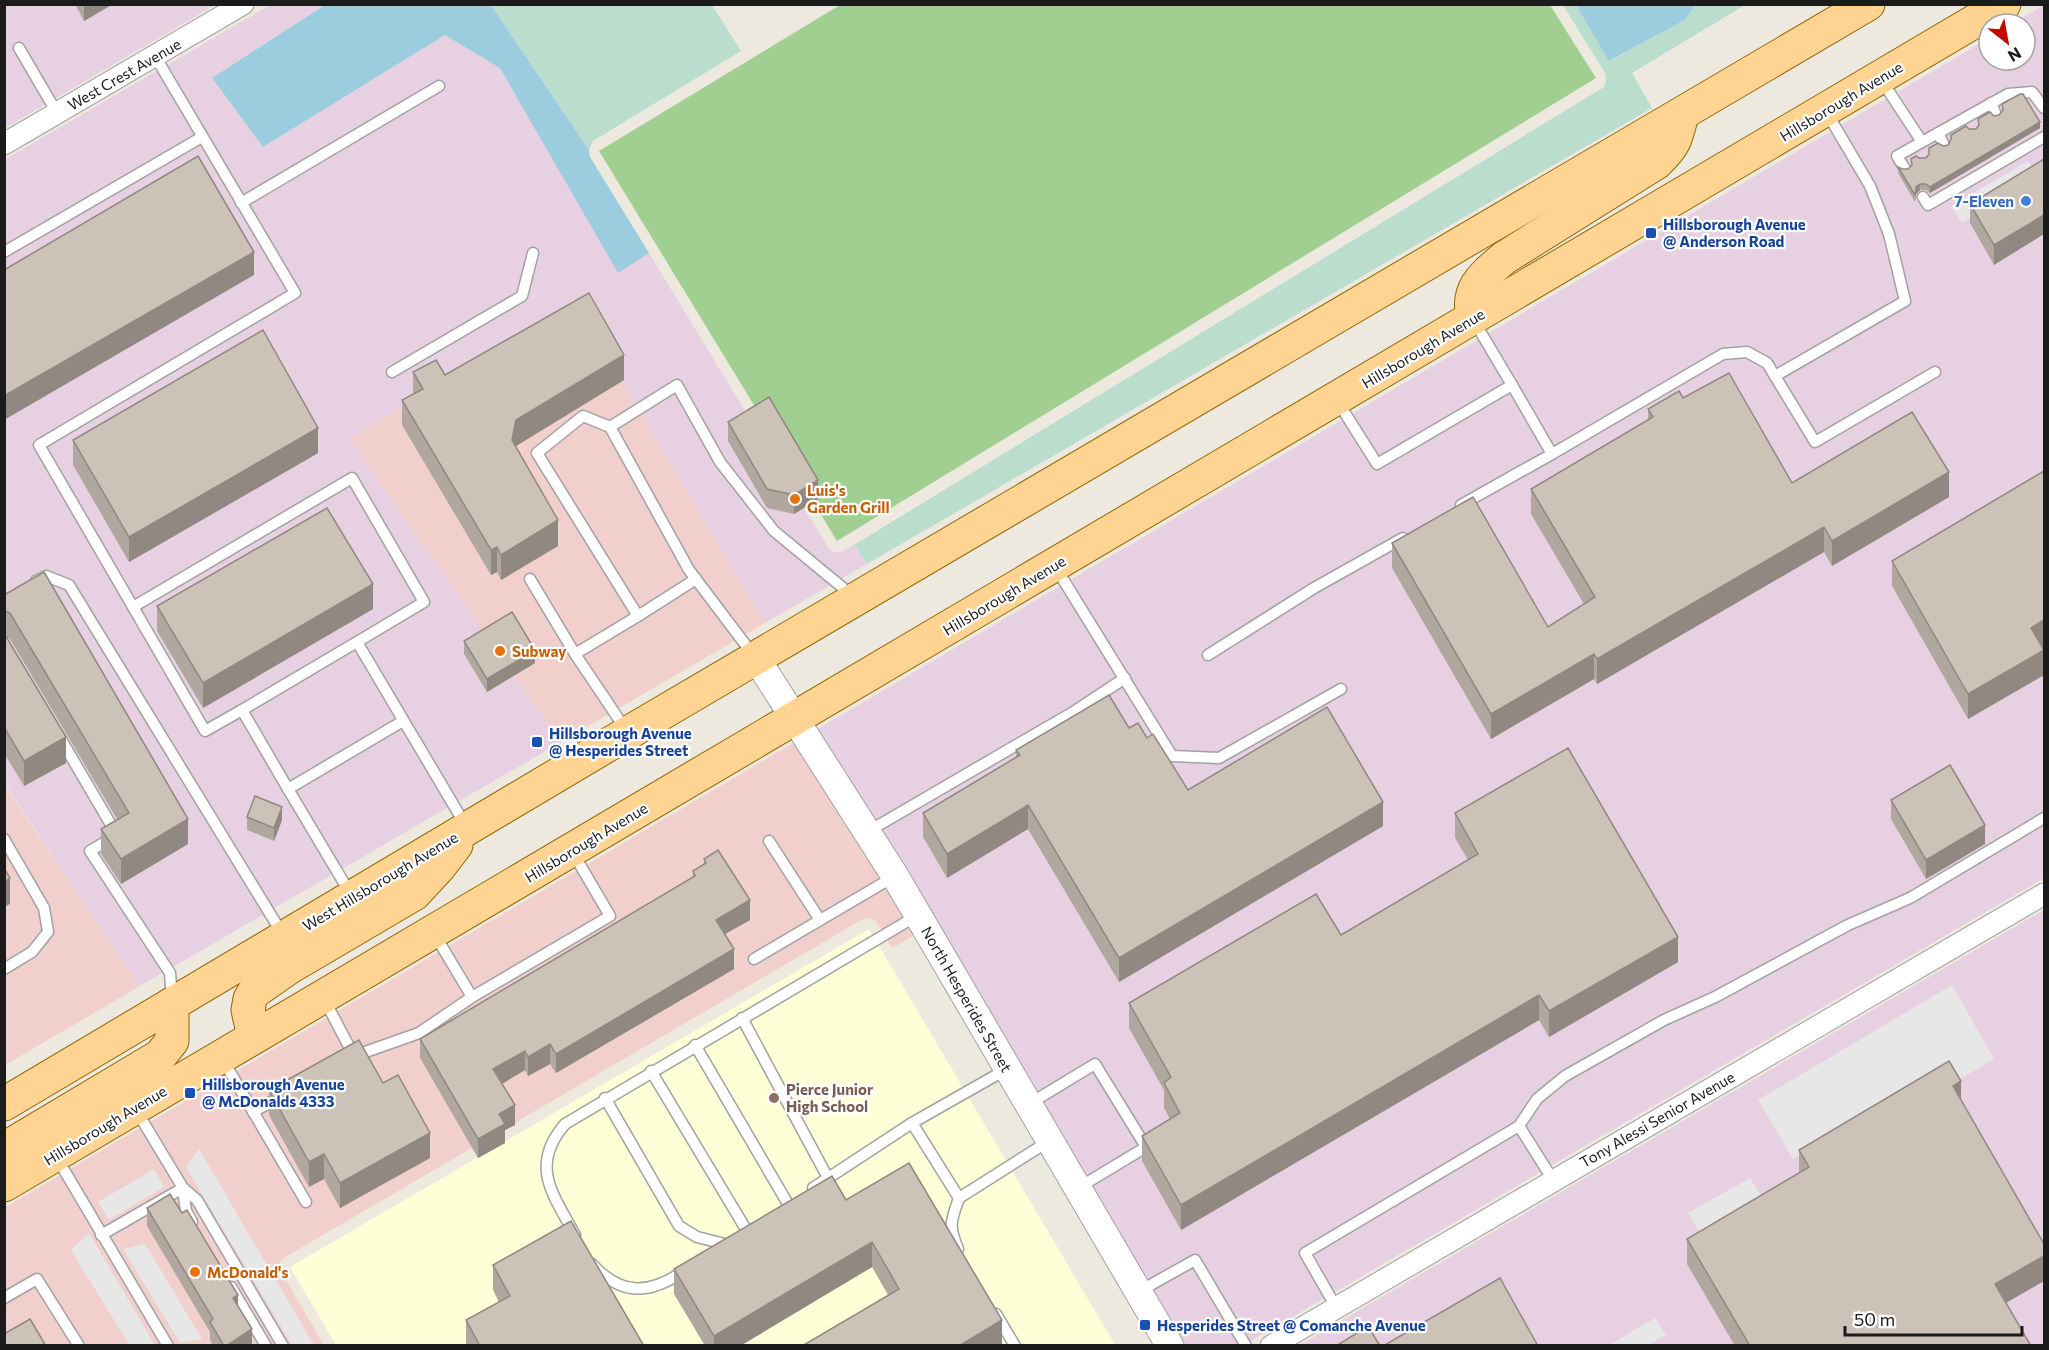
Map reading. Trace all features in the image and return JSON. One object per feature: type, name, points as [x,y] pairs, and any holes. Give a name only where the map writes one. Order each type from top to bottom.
[{"type":"main road","points":[[756,658],[1868,4]]},
{"type":"main road","name":"Hillsborough Avenue","points":[[4,1185],[55,1155],[127,1094],[221,1057],[2004,4]]},
{"type":"main road","points":[[1473,318],[1471,296],[1489,270],[1504,258],[1656,163],[1669,151],[1676,140],[1682,114]]},
{"type":"main road","name":"West Hillsborough Avenue","points":[[4,1104],[756,658]]},
{"type":"main road","points":[[254,1037],[248,1010],[254,992],[290,967],[414,894],[440,866],[467,829]]},
{"type":"main road","points":[[4,1149],[127,1094],[172,1041],[172,1004]]},
{"type":"street","name":"West Crest Avenue","points":[[4,144],[243,4]]},
{"type":"street","name":"North Hesperides Street","points":[[756,658],[895,876],[1170,1346]]},
{"type":"street","name":"Tony Alessi Senior Avenue","points":[[1270,1346],[2044,894]]},
{"type":"lane","points":[[19,48],[57,113]]},
{"type":"lane","points":[[133,607],[351,478],[424,602],[205,731],[133,607],[39,445],[295,293],[155,56]]},
{"type":"lane","points":[[1880,78],[1918,144],[1922,159]]},
{"type":"lane","points":[[241,202],[439,86]]},
{"type":"lane","points":[[1905,169],[1897,156],[2008,94],[2032,92],[2044,108]]},
{"type":"lane","points":[[1991,103],[1996,115]]},
{"type":"lane","points":[[1775,376],[1905,301],[1889,234],[1870,186],[1826,110]]},
{"type":"lane","points":[[1965,118],[1972,129]]},
{"type":"lane","points":[[1938,133],[1944,145]]},
{"type":"lane","points":[[4,252],[202,137]]},
{"type":"lane","points":[[1923,197],[1928,206],[1942,192],[1963,179],[2016,148],[2044,137]]},
{"type":"lane","points":[[392,372],[522,296],[533,253]]},
{"type":"lane","points":[[1473,318],[1552,454]]},
{"type":"lane","points":[[1449,512],[1723,354],[1747,352],[1767,363],[1815,442],[1935,372]]},
{"type":"lane","points":[[610,427],[677,385],[720,462],[774,531],[856,599]]},
{"type":"lane","points":[[1336,399],[1377,464],[1512,386]]},
{"type":"lane","points":[[638,615],[537,453],[583,416],[610,427],[688,570],[756,658]]},
{"type":"lane","points":[[1208,655],[1314,588],[1418,530]]},
{"type":"lane","points":[[1054,565],[1172,756],[1219,758],[1341,690]]},
{"type":"lane","points":[[25,587],[46,576],[69,585],[284,938]]},
{"type":"lane","points":[[530,579],[575,654],[628,734]]},
{"type":"lane","points":[[575,654],[696,579]]},
{"type":"lane","points":[[357,642],[467,829]]},
{"type":"lane","points":[[867,832],[1075,711],[1125,678]]},
{"type":"lane","points":[[242,710],[352,897]]},
{"type":"lane","points":[[288,789],[403,721]]},
{"type":"lane","points":[[52,724],[117,835],[90,851],[170,973],[172,1004]]},
{"type":"lane","points":[[1336,1307],[1305,1253],[1520,1126],[1537,1099],[1564,1076],[1664,1020],[1715,997],[1848,925],[1910,898],[2044,818]]},
{"type":"lane","points":[[4,839],[44,908],[48,932],[32,952],[4,969]]},
{"type":"lane","points":[[769,841],[820,920]]},
{"type":"lane","points":[[323,996],[349,1059],[418,1033],[472,997],[610,916],[572,850]]},
{"type":"lane","points":[[754,959],[895,876]]},
{"type":"lane","points":[[698,1262],[671,1280],[646,1289],[626,1288],[600,1272],[585,1254],[553,1194],[546,1173],[548,1152],[553,1137],[565,1124],[605,1098],[918,915]]},
{"type":"lane","points":[[433,932],[472,997]]},
{"type":"lane","points":[[742,1018],[828,1178]]},
{"type":"lane","points":[[695,1045],[792,1201],[912,1123],[1008,1068]]},
{"type":"lane","points":[[221,1057],[306,1202]]},
{"type":"lane","points":[[1029,1104],[1095,1064],[1146,1147],[1078,1188]]},
{"type":"lane","points":[[605,1098],[679,1226],[697,1237],[736,1238],[651,1071]]},
{"type":"lane","points":[[253,1112],[294,1090]]},
{"type":"lane","points":[[127,1094],[183,1188],[197,1200],[283,1346]]},
{"type":"lane","points":[[912,1123],[959,1198]]},
{"type":"lane","points":[[1520,1126],[1553,1180]]},
{"type":"lane","points":[[964,1259],[952,1236],[950,1222],[959,1198],[1050,1141]]},
{"type":"lane","points":[[55,1155],[168,1346]]},
{"type":"lane","points":[[183,1188],[186,1211],[198,1231]]},
{"type":"lane","points":[[102,1235],[183,1188]]},
{"type":"lane","points":[[1138,1292],[1195,1260],[1246,1346]]},
{"type":"lane","points":[[4,1298],[37,1279],[79,1346]]},
{"type":"lane","points":[[228,1282],[266,1346]]},
{"type":"lane","points":[[992,1307],[1015,1346]]},
{"type":"shaded area","points":[[5,4],[215,5],[5,128]]},
{"type":"shaded area","points":[[270,5],[325,5],[212,78],[263,147],[445,35],[500,68],[618,272],[649,253],[828,547],[834,552],[840,552],[854,545],[867,564],[765,623],[574,300],[349,439],[561,742],[140,986],[5,784],[4,160]]},
{"type":"shaded area","points":[[491,5],[712,5],[741,51],[593,141],[589,150]]},
{"type":"shaded area","points":[[1563,5],[1576,5],[1610,61],[1685,20],[1695,5],[1745,5],[1632,73],[1652,108],[867,564],[854,545],[1604,87],[1605,73]]},
{"type":"shaded area","points":[[2044,5],[2044,878],[1244,1345],[1184,1345],[905,869],[816,730],[1977,45],[1977,72],[2037,72],[2037,12],[2032,12]]},
{"type":"shaded area","points":[[2028,161],[2038,178],[1962,223],[1951,206]]},
{"type":"shaded area","points":[[574,300],[765,623],[561,742],[348,439]]},
{"type":"shaded area","points":[[795,742],[915,935],[892,948],[876,921],[869,918],[863,919],[282,1259],[279,1265],[281,1272],[324,1345],[5,1345],[4,1208]]},
{"type":"shaded area","points":[[4,784],[140,986],[5,1065],[4,1065]]},
{"type":"shaded area","points":[[2044,910],[2044,1345],[1298,1346],[1965,956]]},
{"type":"shaded area","name":"Pierce Junior High School","points":[[869,929],[1115,1345],[336,1345],[290,1267]]},
{"type":"shaded area","points":[[1952,985],[1994,1059],[1942,1090],[1932,1075],[1793,1159],[1758,1100]]},
{"type":"shaded area","points":[[199,1149],[314,1345],[292,1345],[186,1167]]},
{"type":"shaded area","points":[[154,1169],[164,1187],[109,1220],[98,1202]]},
{"type":"shaded area","points":[[1750,1178],[1762,1198],[1700,1233],[1688,1213]]},
{"type":"shaded area","points":[[89,1233],[155,1345],[129,1345],[71,1250]]},
{"type":"shaded area","points":[[145,1244],[202,1339],[180,1343],[123,1249]]},
{"type":"shaded area","points":[[1655,1318],[1666,1335],[1648,1345],[1609,1345]]},
{"type":"green space","points":[[840,5],[1550,5],[1596,78],[837,541],[599,151]]},
{"type":"water","points":[[325,5],[491,5],[589,150],[590,157],[649,253],[618,273],[500,68],[445,35],[263,147],[212,78]]},
{"type":"water","points":[[1576,5],[1695,5],[1685,20],[1609,61]]},
{"type":"building","name":"7-Eleven","points":[[2023,94],[2040,122],[1930,187],[1920,184],[1916,187],[1915,195],[1898,167],[1908,169],[1912,165],[1911,159],[1916,156],[1926,158],[1929,148],[1938,143],[1943,146],[1948,145],[1951,135],[1966,126],[1969,129],[1976,129],[1979,125],[1978,119],[1990,112],[1994,116],[1999,115],[2003,110],[2002,104]]},
{"type":"building","points":[[198,156],[254,252],[4,396],[4,270]]},
{"type":"building","name":"7-Eleven","points":[[2044,159],[2044,215],[1994,245],[1970,204]]},
{"type":"building","points":[[589,293],[624,355],[516,420],[512,440],[558,520],[501,555],[497,547],[491,550],[402,400],[423,389],[413,372],[436,360],[445,375]]},
{"type":"building","points":[[263,330],[318,428],[129,537],[73,440]]},
{"type":"building","points":[[1729,373],[1792,483],[1912,412],[1949,472],[1832,541],[1824,527],[1597,659],[1594,654],[1491,714],[1392,543],[1473,497],[1548,627],[1595,597],[1531,489],[1653,417],[1648,409],[1679,391],[1683,398]]},
{"type":"building","points":[[769,397],[818,480],[794,495],[767,489],[728,422]]},
{"type":"building","points":[[2044,471],[2044,620],[2031,628],[2044,650],[1968,694],[1892,561]]},
{"type":"building","points":[[327,508],[373,584],[203,683],[157,606]]},
{"type":"building","points":[[44,572],[188,819],[121,859],[101,829],[129,813],[10,613],[4,610],[4,595]]},
{"type":"building","points":[[512,612],[535,650],[487,679],[464,641]]},
{"type":"building","points":[[4,633],[66,737],[24,761],[4,727]]},
{"type":"building","points":[[1109,695],[1129,728],[1138,723],[1147,738],[1153,734],[1188,790],[1327,707],[1383,802],[1119,958],[1028,805],[947,854],[923,813],[1020,755],[1016,750]]},
{"type":"building","points":[[1568,748],[1678,937],[1549,1011],[1539,995],[1181,1205],[1142,1136],[1180,1113],[1164,1083],[1171,1077],[1129,1003],[1316,894],[1341,935],[1478,854],[1455,813]]},
{"type":"building","points":[[1950,765],[1985,825],[1926,860],[1891,800]]},
{"type":"building","points":[[255,796],[282,807],[274,828],[247,817]]},
{"type":"building","points":[[718,850],[750,900],[716,920],[734,949],[556,1054],[550,1044],[528,1057],[525,1051],[493,1069],[515,1105],[499,1114],[505,1124],[478,1139],[420,1039],[695,876],[693,871],[706,863],[704,859]]},
{"type":"building","points":[[4,868],[10,878],[4,882]]},
{"type":"building","points":[[359,1040],[383,1083],[398,1075],[430,1133],[340,1183],[324,1154],[309,1162],[269,1090]]},
{"type":"building","points":[[1949,1061],[1961,1081],[1953,1086],[2044,1244],[2044,1256],[1995,1284],[2031,1346],[1750,1346],[1687,1239],[1809,1167],[1799,1150]]},
{"type":"building","points":[[909,1163],[1002,1320],[959,1346],[802,1346],[899,1289],[872,1242],[714,1336],[674,1269],[832,1176],[846,1200]]},
{"type":"building","name":"McDonald's","points":[[170,1194],[182,1213],[187,1210],[238,1295],[233,1298],[252,1329],[226,1346],[210,1322],[213,1319],[147,1208]]},
{"type":"building","points":[[571,1221],[644,1346],[480,1346],[466,1320],[510,1296],[493,1265]]},
{"type":"building","points":[[1500,1278],[1538,1346],[1383,1346]]},
{"type":"building","points":[[30,1319],[46,1346],[4,1346],[4,1334]]},
{"type":"building","points":[[1368,1326],[1380,1346],[1336,1346]]},
{"type":"place","name":"7-Eleven","points":[[2026,201]]},
{"type":"place","name":"Hillsborough Avenue @ Anderson Road","points":[[1651,233]]},
{"type":"place","name":"Luis's Garden Grill","points":[[795,499]]},
{"type":"place","name":"Subway","points":[[500,651]]},
{"type":"place","name":"Hillsborough Avenue @ Hesperides Street","points":[[537,742]]},
{"type":"place","name":"Hillsborough Avenue @ McDonalds 4333","points":[[190,1093]]},
{"type":"place","name":"Pierce Junior High School","points":[[774,1098]]},
{"type":"place","name":"McDonald's","points":[[195,1272]]},
{"type":"place","name":"Hesperides Street @ Comanche Avenue","points":[[1145,1325]]}]
